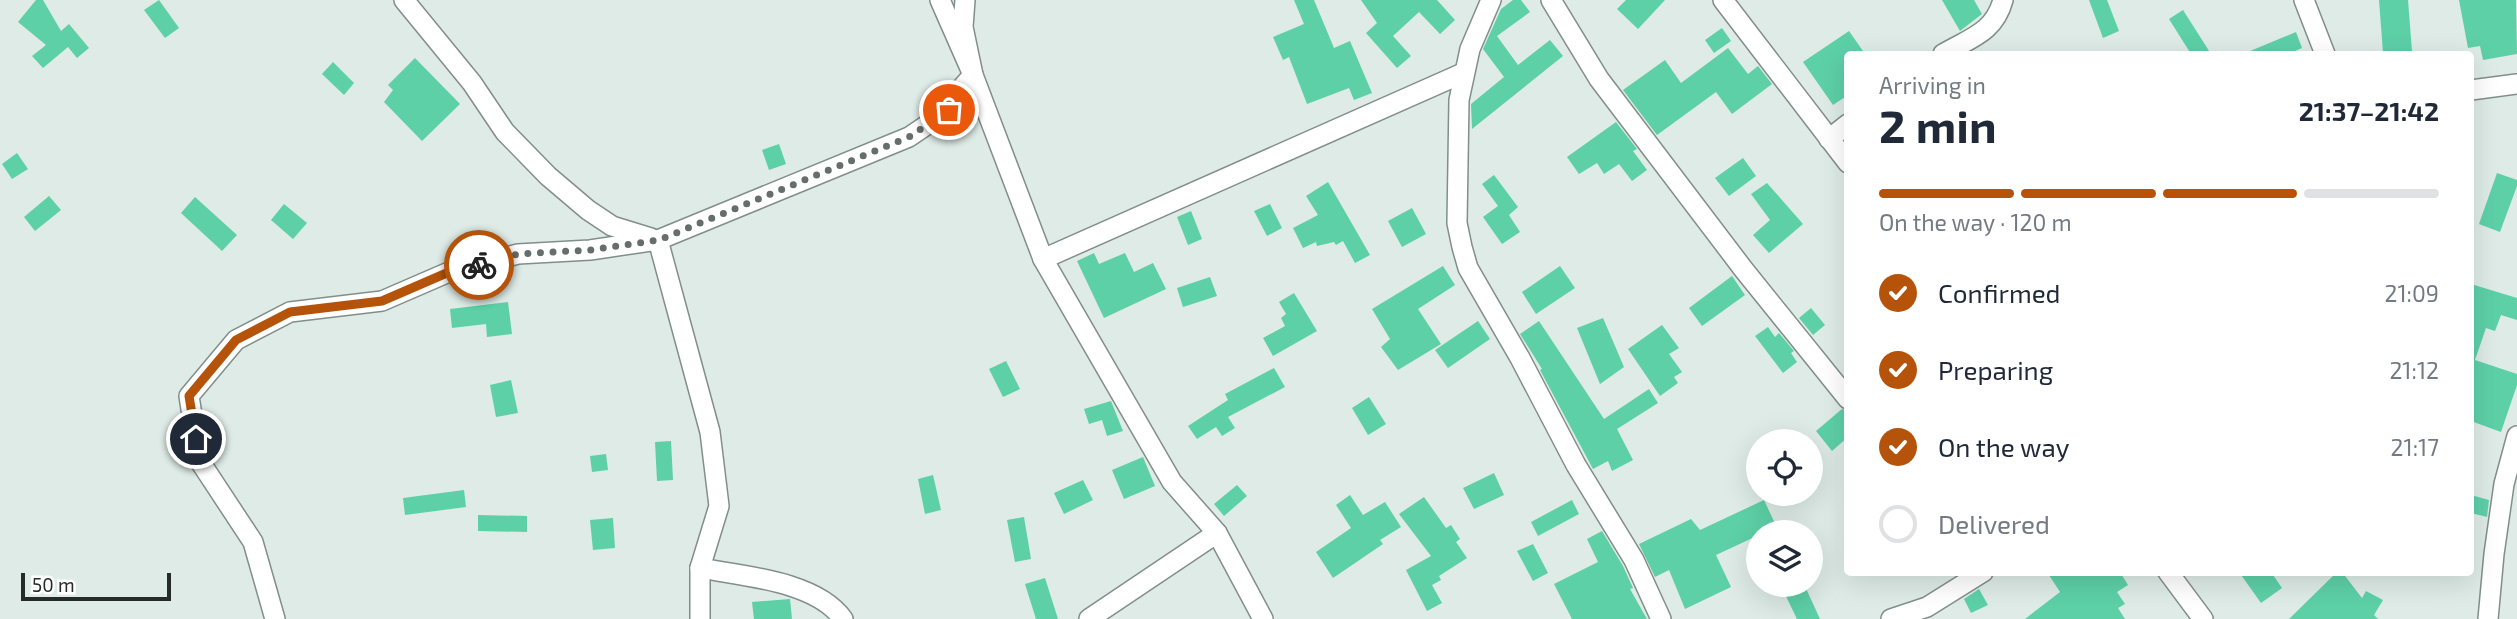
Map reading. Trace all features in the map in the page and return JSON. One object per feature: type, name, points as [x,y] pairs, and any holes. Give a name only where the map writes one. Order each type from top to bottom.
[{"type":"street","points":[[404,0],[471,83],[505,132],[548,176],[588,210],[612,226],[659,240]]},
{"type":"street","points":[[940,0],[974,75],[1043,259],[1172,482],[1217,533],[1263,619]]},
{"type":"street","points":[[965,0],[962,27],[974,75]]},
{"type":"street","points":[[1491,0],[1463,73],[1457,128],[1457,223],[1468,268],[1521,358],[1576,465],[1634,560],[1661,619]]},
{"type":"street","points":[[1551,0],[1599,79],[1744,270],[1844,394]]},
{"type":"street","points":[[1723,0],[1844,158]]},
{"type":"street","points":[[1948,51],[1989,27],[1997,19],[2003,0]]},
{"type":"street","points":[[2304,0],[2324,51]]},
{"type":"street","points":[[1043,259],[1463,73]]},
{"type":"street","points":[[275,619],[254,542],[199,460],[189,396],[236,340],[290,312],[382,301],[449,272],[518,254],[590,250],[659,240],[909,137],[949,110],[959,91],[974,75]]},
{"type":"street","points":[[2474,89],[2517,84]]},
{"type":"street","points":[[1829,139],[1844,127]]},
{"type":"street","points":[[659,240],[710,432],[719,506],[700,568],[700,619]]},
{"type":"street","points":[[2488,619],[2504,484],[2517,436]]},
{"type":"street","points":[[1089,619],[1217,533]]},
{"type":"street","points":[[700,568],[794,585],[836,610],[843,619]]},
{"type":"street","points":[[1891,619],[1927,607],[1977,576]]},
{"type":"street","points":[[2171,576],[2203,619]]},
{"type":"building","points":[[36,0],[43,0],[61,31],[69,24],[89,48],[77,58],[68,47],[43,68],[32,56],[46,45],[18,22]]},
{"type":"building","points":[[159,0],[179,28],[165,38],[144,10]]},
{"type":"building","points":[[1294,0],[1314,0],[1334,48],[1350,41],[1372,93],[1354,100],[1349,88],[1307,104],[1289,57],[1283,60],[1273,37],[1304,24]]},
{"type":"building","points":[[1361,0],[1437,0],[1455,20],[1440,34],[1419,12],[1393,36],[1411,56],[1397,68],[1366,33],[1377,23]]},
{"type":"building","points":[[1513,0],[1521,0],[1530,12],[1497,36],[1518,65],[1550,40],[1563,56],[1472,129],[1471,104],[1504,77],[1483,49],[1501,9]]},
{"type":"building","points":[[1626,0],[1665,0],[1638,29],[1617,9]]},
{"type":"building","points":[[1942,0],[1974,0],[1982,14],[1960,31]]},
{"type":"building","points":[[2089,0],[2107,0],[2119,31],[2103,38]]},
{"type":"building","points":[[2379,0],[2408,0],[2412,51],[2383,51]]},
{"type":"building","points":[[2459,0],[2516,0],[2517,54],[2483,60],[2480,46],[2468,48]]},
{"type":"building","points":[[2183,10],[2209,51],[2189,51],[2169,19]]},
{"type":"building","points":[[1722,28],[1731,41],[1714,53],[1705,40]]},
{"type":"building","points":[[1849,31],[1863,51],[1844,51],[1844,98],[1833,105],[1803,62]]},
{"type":"building","points":[[2296,32],[2302,48],[2295,51],[2250,51]]},
{"type":"building","points":[[1728,48],[1748,74],[1758,66],[1772,84],[1732,114],[1716,92],[1657,135],[1623,90],[1665,60],[1681,83]]},
{"type":"building","points":[[415,58],[460,104],[422,141],[384,102],[393,90],[388,85]]},
{"type":"building","points":[[333,62],[354,83],[344,95],[322,74]]},
{"type":"building","points":[[1616,122],[1637,149],[1633,151],[1647,170],[1632,181],[1619,164],[1604,174],[1597,163],[1579,174],[1567,157]]},
{"type":"building","points":[[779,144],[786,164],[769,170],[762,150]]},
{"type":"building","points":[[17,153],[28,169],[12,179],[2,164]]},
{"type":"building","points":[[1743,158],[1756,176],[1729,196],[1715,178]]},
{"type":"building","points":[[2497,173],[2517,180],[2500,232],[2479,224]]},
{"type":"building","points":[[1494,175],[1518,207],[1509,215],[1520,232],[1502,244],[1483,217],[1498,206],[1482,184]]},
{"type":"building","points":[[1328,182],[1370,255],[1355,263],[1343,241],[1336,245],[1334,242],[1317,246],[1316,242],[1303,248],[1293,228],[1318,215],[1306,196]]},
{"type":"building","points":[[1767,183],[1803,224],[1769,253],[1753,235],[1770,220],[1751,194]]},
{"type":"building","points":[[49,196],[61,210],[35,231],[24,217]]},
{"type":"building","points":[[195,197],[237,235],[222,251],[181,213]]},
{"type":"building","points":[[284,204],[307,223],[293,239],[271,220]]},
{"type":"building","points":[[1270,204],[1282,228],[1267,236],[1254,211]]},
{"type":"building","points":[[1412,208],[1426,234],[1402,247],[1388,221]]},
{"type":"building","points":[[1191,211],[1202,239],[1188,245],[1177,217]]},
{"type":"building","points":[[1094,253],[1099,264],[1125,253],[1134,272],[1153,263],[1166,289],[1104,318],[1077,261]]},
{"type":"building","points":[[1443,266],[1455,285],[1418,309],[1441,344],[1398,370],[1381,347],[1390,339],[1372,309]]},
{"type":"building","points":[[1560,266],[1575,288],[1536,314],[1522,292]]},
{"type":"building","points":[[1732,276],[1745,295],[1702,326],[1689,308]]},
{"type":"building","points":[[1210,277],[1217,296],[1183,307],[1177,288]]},
{"type":"building","points":[[2474,285],[2517,298],[2517,320],[2501,315],[2495,331],[2486,328],[2475,360],[2517,374],[2517,385],[2501,432],[2474,422]]},
{"type":"building","points":[[1294,293],[1317,331],[1273,356],[1263,338],[1285,326],[1281,318],[1286,314],[1279,302]]},
{"type":"building","points":[[508,302],[512,334],[487,337],[486,324],[452,328],[450,309]]},
{"type":"building","points":[[1811,308],[1825,325],[1813,335],[1799,318]]},
{"type":"building","points":[[1603,318],[1624,367],[1600,384],[1577,328]]},
{"type":"building","points":[[1478,321],[1490,339],[1448,368],[1435,350]]},
{"type":"building","points":[[1539,321],[1604,419],[1649,389],[1658,403],[1617,429],[1633,460],[1612,471],[1608,461],[1593,469],[1540,370],[1542,369],[1520,334]]},
{"type":"building","points":[[1662,325],[1679,348],[1669,354],[1682,372],[1674,377],[1678,383],[1660,396],[1628,349]]},
{"type":"building","points":[[1768,327],[1775,337],[1779,333],[1794,351],[1791,353],[1797,362],[1783,373],[1755,336]]},
{"type":"building","points":[[1006,361],[1020,389],[1003,397],[989,369]]},
{"type":"building","points":[[1274,368],[1285,387],[1228,417],[1235,428],[1222,436],[1216,427],[1197,439],[1188,426],[1228,400],[1225,394]]},
{"type":"building","points":[[511,380],[518,413],[496,417],[490,385]]},
{"type":"building","points":[[1369,397],[1386,424],[1368,435],[1352,408]]},
{"type":"building","points":[[1111,401],[1123,431],[1107,436],[1102,420],[1089,424],[1084,409]]},
{"type":"building","points":[[1842,409],[1844,440],[1832,451],[1823,440],[1823,429],[1818,429]]},
{"type":"building","points":[[671,441],[673,480],[657,481],[655,442]]},
{"type":"building","points":[[606,454],[608,470],[592,472],[590,456]]},
{"type":"building","points":[[1143,457],[1155,486],[1124,499],[1112,470]]},
{"type":"building","points":[[1494,473],[1504,495],[1474,509],[1463,488]]},
{"type":"building","points":[[933,475],[941,510],[925,514],[918,479]]},
{"type":"building","points":[[1083,480],[1093,500],[1064,514],[1054,493]]},
{"type":"building","points":[[1237,485],[1247,496],[1224,516],[1214,504]]},
{"type":"building","points":[[464,490],[466,507],[405,515],[403,498]]},
{"type":"building","points":[[1350,495],[1363,515],[1385,502],[1401,527],[1380,540],[1383,544],[1333,578],[1316,552],[1351,528],[1336,505]]},
{"type":"building","points":[[2474,496],[2489,500],[2487,517],[2474,514]]},
{"type":"building","points":[[1424,497],[1446,528],[1451,525],[1460,539],[1456,542],[1467,558],[1439,576],[1441,580],[1432,585],[1442,603],[1427,611],[1406,570],[1431,556],[1399,514]]},
{"type":"building","points":[[1572,500],[1579,514],[1538,536],[1531,522]]},
{"type":"building","points":[[1751,506],[1767,506],[1773,520],[1746,520],[1746,541],[1716,555],[1731,587],[1685,609],[1669,570],[1655,577],[1639,544],[1691,519],[1700,530]]},
{"type":"building","points":[[478,515],[527,516],[527,532],[478,531]]},
{"type":"building","points":[[1024,517],[1031,559],[1015,562],[1007,520]]},
{"type":"building","points":[[613,518],[615,548],[593,550],[590,520]]},
{"type":"building","points":[[1602,531],[1623,566],[1633,588],[1630,589],[1647,619],[1572,619],[1554,584],[1598,562],[1587,539]]},
{"type":"building","points":[[1533,544],[1548,573],[1533,581],[1517,551]]},
{"type":"building","points":[[2050,576],[2122,576],[2128,585],[2117,592],[2125,604],[2118,608],[2125,619],[2025,619],[2060,592]]},
{"type":"building","points":[[2242,576],[2274,576],[2282,588],[2261,603]]},
{"type":"building","points":[[2333,576],[2345,576],[2362,598],[2366,591],[2383,600],[2374,615],[2378,619],[2289,619]]},
{"type":"building","points":[[1045,578],[1058,619],[1036,619],[1025,584]]},
{"type":"building","points":[[1979,589],[1988,605],[1971,613],[1964,599]]},
{"type":"building","points":[[1786,597],[1810,597],[1820,619],[1797,619]]},
{"type":"building","points":[[790,599],[792,619],[754,619],[752,602]]},
{"type":"way so far","points":[[479,265],[518,254],[590,250],[659,240],[909,137],[949,110]]},
{"type":"route","points":[[196,439],[189,396],[236,340],[290,312],[382,301],[449,272],[479,265]]}]
